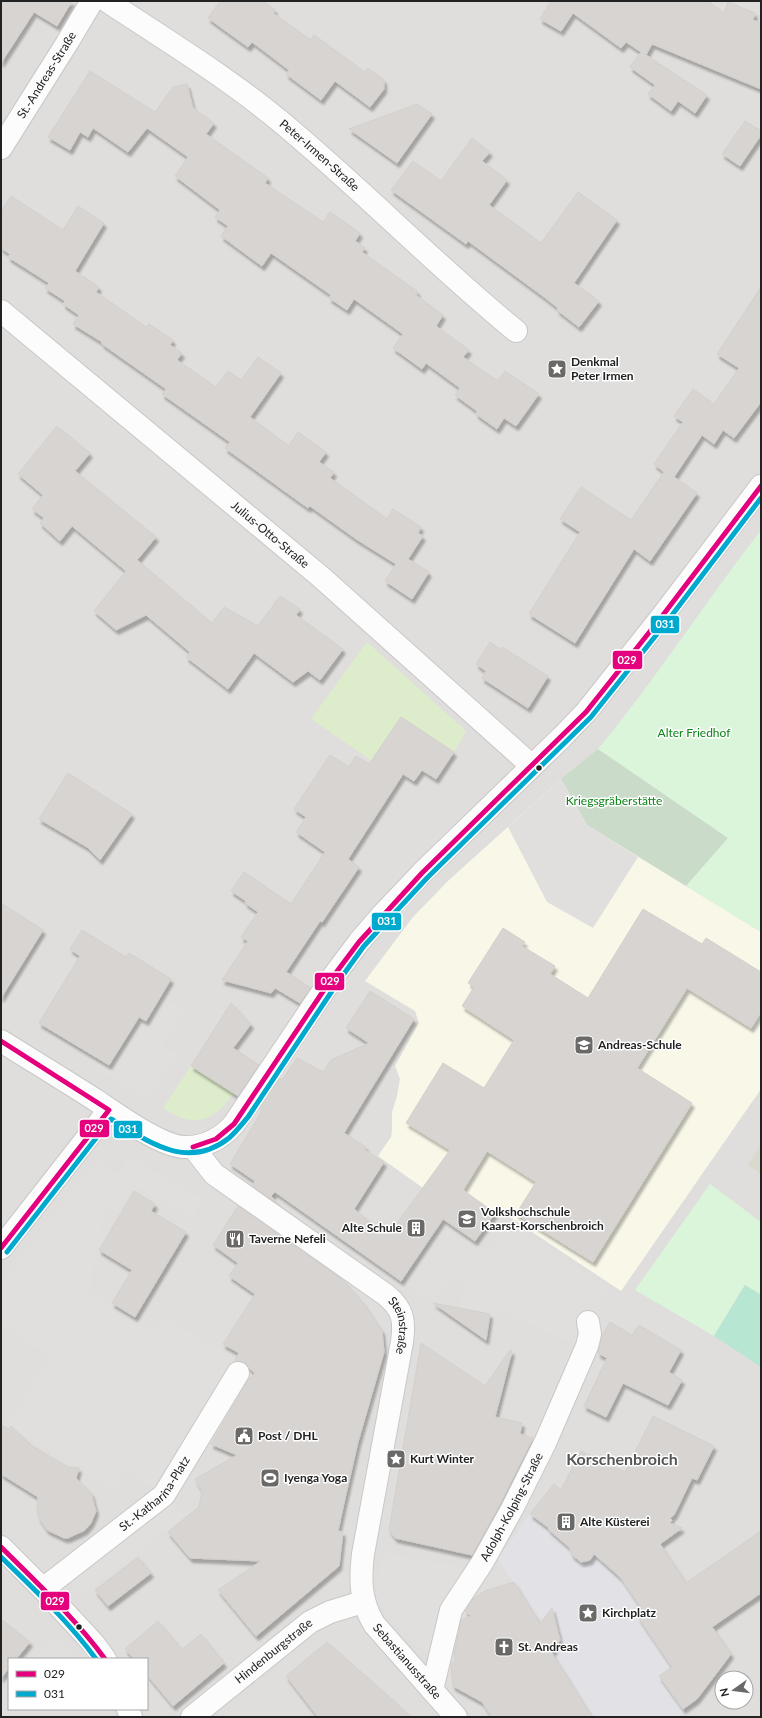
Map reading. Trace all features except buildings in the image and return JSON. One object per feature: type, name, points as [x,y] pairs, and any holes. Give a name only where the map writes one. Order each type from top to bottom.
[{"type":"street","name":"St.-Andreas-Straße","points":[[1,148],[92,1]]},
{"type":"street","name":"Peter-Irmen-Straße","points":[[107,1],[222,77],[277,118],[478,300],[516,331]]},
{"type":"street","name":"Julius-Otto-Straße","points":[[1,311],[321,577],[532,766]]},
{"type":"street","points":[[1,1041],[109,1110],[168,1143],[182,1147],[193,1147],[209,1143],[219,1138],[234,1124],[332,978],[366,934],[422,873],[562,737],[594,702],[761,486]]},
{"type":"street","points":[[1,1248],[109,1110]]},
{"type":"street","name":"Steinstraße","points":[[193,1147],[214,1174],[219,1178],[378,1289],[392,1300],[400,1312],[403,1326],[402,1342],[360,1570],[360,1587],[363,1602]]},
{"type":"street","name":"Adolph-Kolping-Straße","points":[[432,1690],[451,1610],[482,1563],[512,1509],[545,1443],[587,1346],[590,1334],[588,1322]]},
{"type":"street","name":"St.-Katharina-Platz","points":[[43,1589],[164,1495],[238,1373]]},
{"type":"street","points":[[1,1547],[43,1589],[94,1644],[104,1658]]},
{"type":"street","name":"Sebastianusstraße","points":[[363,1602],[374,1624],[456,1717]]},
{"type":"street","name":"Hindenburgstraße","points":[[192,1717],[310,1622],[330,1612],[363,1602]]},
{"type":"shaded area","points":[[1,1],[761,1],[761,1717],[1,1717]]},
{"type":"shaded area","name":"Andreas-Schule","points":[[561,779],[587,825],[761,932],[761,1089],[621,1291],[508,1216],[495,1213],[435,1171],[423,1188],[378,1156],[391,1137],[392,1112],[400,1079],[395,1066],[419,1023],[415,1011],[365,981],[413,917],[449,880]]},
{"type":"shaded area","points":[[561,779],[587,825],[638,857],[593,928],[547,902],[508,827]]},
{"type":"shaded area","points":[[161,997],[185,1011],[162,1045],[177,1055],[147,1101],[96,1068],[101,1060],[109,1065],[138,1017],[146,1021]]},
{"type":"shaded area","points":[[761,1144],[761,1174],[748,1165]]},
{"type":"shaded area","points":[[129,1156],[203,1200],[192,1218],[134,1185],[117,1211],[110,1208],[99,1228],[105,1233],[96,1248],[90,1289],[48,1355],[1,1325],[1,1287],[19,1259],[61,1203],[94,1165],[99,1161],[118,1174]]},
{"type":"shaded area","points":[[443,1219],[488,1253],[509,1219],[607,1288],[575,1345],[501,1311],[500,1316],[460,1308],[463,1284],[450,1280],[430,1300],[402,1279]]},
{"type":"shaded area","points":[[92,1291],[155,1329],[164,1316],[238,1362],[158,1491],[126,1471],[113,1490],[7,1424]]},
{"type":"shaded area","points":[[173,1501],[185,1516],[81,1596],[70,1581]]},
{"type":"shaded area","name":"Kirchplatz","points":[[532,1511],[533,1516],[549,1528],[548,1530],[572,1546],[572,1555],[581,1562],[586,1561],[594,1554],[618,1574],[644,1612],[638,1617],[665,1656],[682,1660],[659,1676],[683,1709],[684,1717],[591,1717],[545,1651],[553,1652],[555,1648],[551,1646],[547,1615],[544,1619],[533,1616],[498,1559]]},
{"type":"shaded area","points":[[383,1552],[471,1569],[443,1605],[428,1654],[375,1600]]},
{"type":"shaded area","points":[[56,1633],[78,1658],[34,1658]]},
{"type":"shaded area","points":[[8,1688],[8,1710],[68,1710],[60,1717],[1,1717],[1,1696]]},
{"type":"green space","name":"Alter Friedhof","points":[[761,530],[761,932],[686,886],[728,838],[598,749],[640,695]]},
{"type":"green space","points":[[367,642],[466,731],[454,752],[401,717],[372,761],[311,719]]},
{"type":"green space","name":"Kriegsgräberstätte","points":[[598,749],[728,838],[686,886],[587,825],[561,779]]},
{"type":"green space","points":[[191,1066],[234,1093],[219,1111],[203,1119],[185,1119],[174,1115],[163,1108]]},
{"type":"green space","points":[[710,1184],[761,1222],[761,1295],[745,1285],[714,1336],[635,1290]]},
{"type":"green space","points":[[745,1285],[761,1295],[761,1367],[714,1336]]},
{"type":"transit line","name":"029","points":[[193,1147],[216,1139],[234,1124],[332,978],[359,942],[422,873],[586,712],[663,615],[761,486]]},
{"type":"transit line","name":"031","points":[[7,1252],[111,1119],[154,1144],[168,1150],[183,1153],[198,1152],[213,1148],[229,1138],[248,1117],[338,982],[364,946],[427,878],[591,717],[669,619],[761,498]]},
{"type":"transit line","name":"029","points":[[1,1041],[109,1110],[1,1248]]},
{"type":"transit line","name":"029","points":[[1,1547],[42,1587],[81,1629],[104,1658]]},
{"type":"transit line","name":"031","points":[[1,1557],[63,1619],[95,1658]]},
{"type":"place","name":"Denkmal Peter Irmen","points":[[557,369]]},
{"type":"place","name":"Andreas-Schule","points":[[584,1045]]},
{"type":"place","name":"Volkshochschule Kaarst-Korschenbroich","points":[[467,1219]]},
{"type":"place","name":"Alte Schule","points":[[416,1228]]},
{"type":"place","name":"Taverne Nefeli","points":[[235,1239]]},
{"type":"place","name":"Post / DHL","points":[[244,1436]]},
{"type":"place","name":"Kurt Winter","points":[[396,1459]]},
{"type":"place","name":"Iyenga Yoga","points":[[270,1478]]},
{"type":"place","name":"Alte Küsterei","points":[[566,1522]]},
{"type":"place","name":"Kirchplatz","points":[[588,1613]]},
{"type":"place","name":"St. Andreas","points":[[504,1647]]},
{"type":"district","name":"Korschenbroich","points":[[622,1459]]}]
